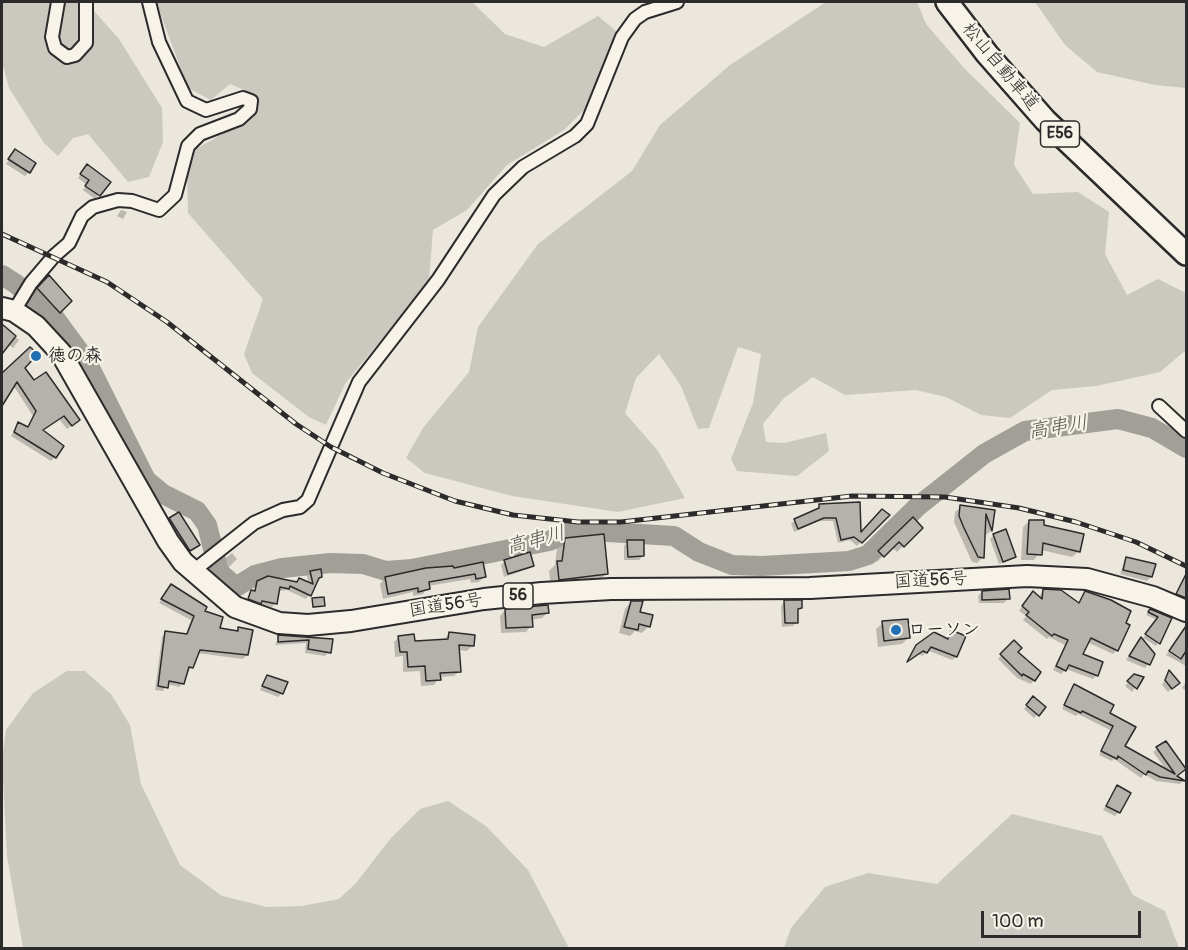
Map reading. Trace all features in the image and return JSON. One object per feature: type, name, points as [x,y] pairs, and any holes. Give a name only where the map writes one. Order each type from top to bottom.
[{"type":"highway","name":"松山自動車道","points":[[947,2],[987,54],[1045,120],[1186,254]]},
{"type":"highway","name":"国道56号","points":[[12,306],[36,326],[61,353],[168,541],[199,567],[235,607],[279,623],[308,625],[542,593],[611,589],[810,588],[1027,576],[1087,579],[1153,597],[1186,611]]},
{"type":"street","points":[[58,2],[52,37],[55,48],[67,57],[75,55],[86,43],[86,2]]},
{"type":"street","points":[[12,306],[54,256],[69,243],[82,216],[93,207],[118,200],[132,201],[159,210],[166,206],[175,195],[188,146],[200,134],[238,119],[250,109],[251,101],[243,99],[206,110],[187,101],[159,42],[149,2]]},
{"type":"street","points":[[199,567],[220,548],[254,524],[283,510],[300,507],[308,500],[359,382],[438,280],[494,195],[523,167],[575,135],[587,124],[622,37],[635,18],[645,12],[677,2]]},
{"type":"street","points":[[1159,406],[1186,431]]},
{"type":"shaded area","points":[[2,2],[86,2],[119,39],[162,108],[163,142],[149,177],[128,182],[88,134],[73,138],[58,156],[44,143],[9,88],[2,62]]},
{"type":"shaded area","points":[[156,2],[472,2],[505,34],[544,47],[598,16],[616,31],[587,107],[564,130],[507,165],[467,210],[433,230],[429,281],[345,384],[326,425],[309,417],[252,373],[244,354],[263,299],[188,213],[187,171],[194,150],[235,127],[258,105],[253,94],[230,84],[211,100],[188,88]]},
{"type":"shaded area","points":[[826,2],[917,2],[926,24],[964,68],[1020,123],[1014,165],[1033,194],[1078,192],[1109,212],[1105,254],[1127,295],[1158,279],[1186,293],[1186,350],[1160,372],[1096,386],[1052,390],[1010,418],[981,415],[946,397],[916,390],[845,395],[813,377],[784,398],[763,424],[766,442],[784,443],[826,433],[829,451],[797,476],[737,471],[731,459],[753,403],[761,354],[738,347],[709,428],[698,429],[681,386],[659,354],[636,378],[625,413],[658,451],[685,498],[618,512],[512,496],[425,473],[406,458],[423,428],[469,372],[478,327],[538,244],[632,171],[660,125],[730,65]]},
{"type":"shaded area","points":[[1035,2],[1186,2],[1186,88],[1155,85],[1097,72],[1065,45]]},
{"type":"shaded area","points":[[67,671],[85,671],[111,694],[130,725],[141,784],[180,865],[222,896],[267,907],[302,906],[339,899],[356,883],[391,838],[420,809],[448,801],[486,826],[528,870],[569,948],[23,948],[7,856],[2,760],[6,730],[33,693]]},
{"type":"shaded area","points":[[1012,814],[1102,836],[1133,895],[1165,911],[1179,948],[784,948],[791,928],[825,887],[868,873],[937,884]]},
{"type":"building","points":[[15,149],[36,163],[30,173],[8,159]]},
{"type":"building","points":[[87,164],[111,182],[100,196],[85,186],[89,180],[80,174]]},
{"type":"building","points":[[49,275],[72,301],[60,313],[37,288]]},
{"type":"building","points":[[2,324],[16,336],[2,354]]},
{"type":"building","points":[[30,347],[38,354],[25,368],[34,380],[46,372],[80,420],[72,426],[64,416],[43,430],[64,446],[56,458],[14,432],[18,422],[28,427],[36,411],[17,382],[2,406],[2,373]]},
{"type":"building","points":[[860,502],[861,532],[882,509],[890,515],[862,543],[854,537],[841,540],[836,518],[824,518],[798,529],[794,519],[819,508],[819,504]]},
{"type":"building","points":[[960,505],[995,510],[992,531],[986,514],[984,558],[978,557],[964,528],[959,516]]},
{"type":"building","points":[[179,512],[200,545],[190,551],[169,518]]},
{"type":"building","points":[[913,517],[923,528],[904,547],[899,542],[884,557],[878,551]]},
{"type":"building","points":[[1029,520],[1044,520],[1044,525],[1084,534],[1080,552],[1043,543],[1042,555],[1027,554]]},
{"type":"building","points":[[1006,529],[1016,557],[1003,562],[993,534]]},
{"type":"building","points":[[604,534],[608,574],[559,580],[557,561],[562,561],[565,538]]},
{"type":"building","points":[[627,540],[644,540],[644,556],[628,557]]},
{"type":"building","points":[[530,552],[534,566],[508,574],[504,560]]},
{"type":"building","points":[[1126,557],[1156,564],[1152,577],[1123,570]]},
{"type":"building","points":[[483,562],[486,577],[476,579],[475,574],[429,582],[430,589],[418,592],[418,588],[388,594],[385,577],[426,568],[453,566],[454,568]]},
{"type":"building","points":[[321,569],[322,577],[319,578],[311,596],[290,586],[289,589],[280,587],[277,604],[262,601],[261,604],[248,599],[251,590],[255,591],[257,581],[268,576],[297,582],[299,578],[313,584],[310,571]]},
{"type":"building","points":[[1186,574],[1186,598],[1176,594]]},
{"type":"building","points":[[171,584],[207,607],[205,611],[223,617],[220,628],[238,631],[238,627],[253,630],[248,655],[200,650],[193,668],[189,667],[184,684],[169,681],[168,688],[158,686],[165,631],[187,634],[194,616],[161,599]]},
{"type":"building","points":[[1009,589],[1010,599],[982,600],[982,591]]},
{"type":"building","points":[[1043,589],[1061,590],[1079,603],[1085,591],[1111,600],[1131,611],[1126,623],[1130,625],[1118,651],[1091,638],[1083,654],[1103,662],[1098,676],[1069,665],[1066,671],[1056,666],[1068,640],[1054,634],[1052,636],[1026,615],[1029,612],[1022,606],[1033,591],[1042,599]]},
{"type":"building","points":[[324,597],[325,606],[313,607],[312,598]]},
{"type":"building","points":[[784,600],[802,600],[802,608],[798,609],[798,623],[785,623]]},
{"type":"building","points":[[631,601],[643,601],[640,612],[653,615],[650,627],[639,624],[638,630],[624,627]]},
{"type":"building","points":[[548,605],[549,613],[532,615],[533,627],[506,628],[505,609]]},
{"type":"building","points":[[1150,609],[1172,618],[1160,644],[1145,634],[1158,617],[1148,612]]},
{"type":"building","points":[[908,619],[910,638],[884,641],[882,621]]},
{"type":"building","points":[[1186,626],[1186,651],[1181,659],[1169,651]]},
{"type":"building","points":[[951,630],[966,636],[957,657],[931,647],[927,653],[923,651],[907,662],[916,645],[934,632],[948,639]]},
{"type":"building","points":[[449,632],[475,635],[474,646],[459,645],[461,672],[440,673],[441,680],[426,681],[425,666],[408,667],[407,652],[400,652],[398,636],[414,634],[415,641],[448,639]]},
{"type":"building","points":[[278,635],[333,639],[331,653],[308,649],[309,640],[278,642]]},
{"type":"building","points":[[1141,637],[1155,654],[1150,665],[1129,656]]},
{"type":"building","points":[[1014,640],[1022,648],[1018,652],[1041,672],[1035,681],[1023,674],[1022,676],[1000,654]]},
{"type":"building","points":[[1169,670],[1180,683],[1172,689],[1165,680]]},
{"type":"building","points":[[1134,674],[1144,677],[1137,689],[1127,681]]},
{"type":"building","points":[[267,675],[288,682],[283,694],[262,686]]},
{"type":"building","points":[[1074,684],[1114,705],[1110,713],[1136,727],[1125,746],[1175,774],[1156,747],[1166,741],[1186,769],[1177,776],[1185,781],[1160,777],[1148,771],[1146,775],[1118,756],[1117,759],[1101,751],[1113,726],[1064,705]]},
{"type":"building","points":[[1033,696],[1046,707],[1039,716],[1026,705]]},
{"type":"building","points":[[1117,785],[1131,793],[1120,813],[1106,806]]},
{"type":"waterway","name":"高串川","points":[[2,275],[54,317],[87,362],[146,480],[163,494],[197,511],[207,525],[219,572],[236,587],[255,575],[282,568],[330,563],[363,564],[386,571],[412,569],[549,541],[574,530],[674,536],[699,552],[732,565],[762,566],[849,561],[868,555],[917,507],[984,454],[1025,431],[1118,419],[1152,428],[1186,448]]},
{"type":"railway","points":[[2,234],[107,282],[167,322],[296,424],[331,447],[383,473],[455,501],[513,515],[578,522],[621,522],[852,496],[945,497],[1019,508],[1076,522],[1136,542],[1186,566]]},
{"type":"place","name":"徳の森","points":[[36,356]]},
{"type":"place","name":"ローソン","points":[[896,630]]}]
